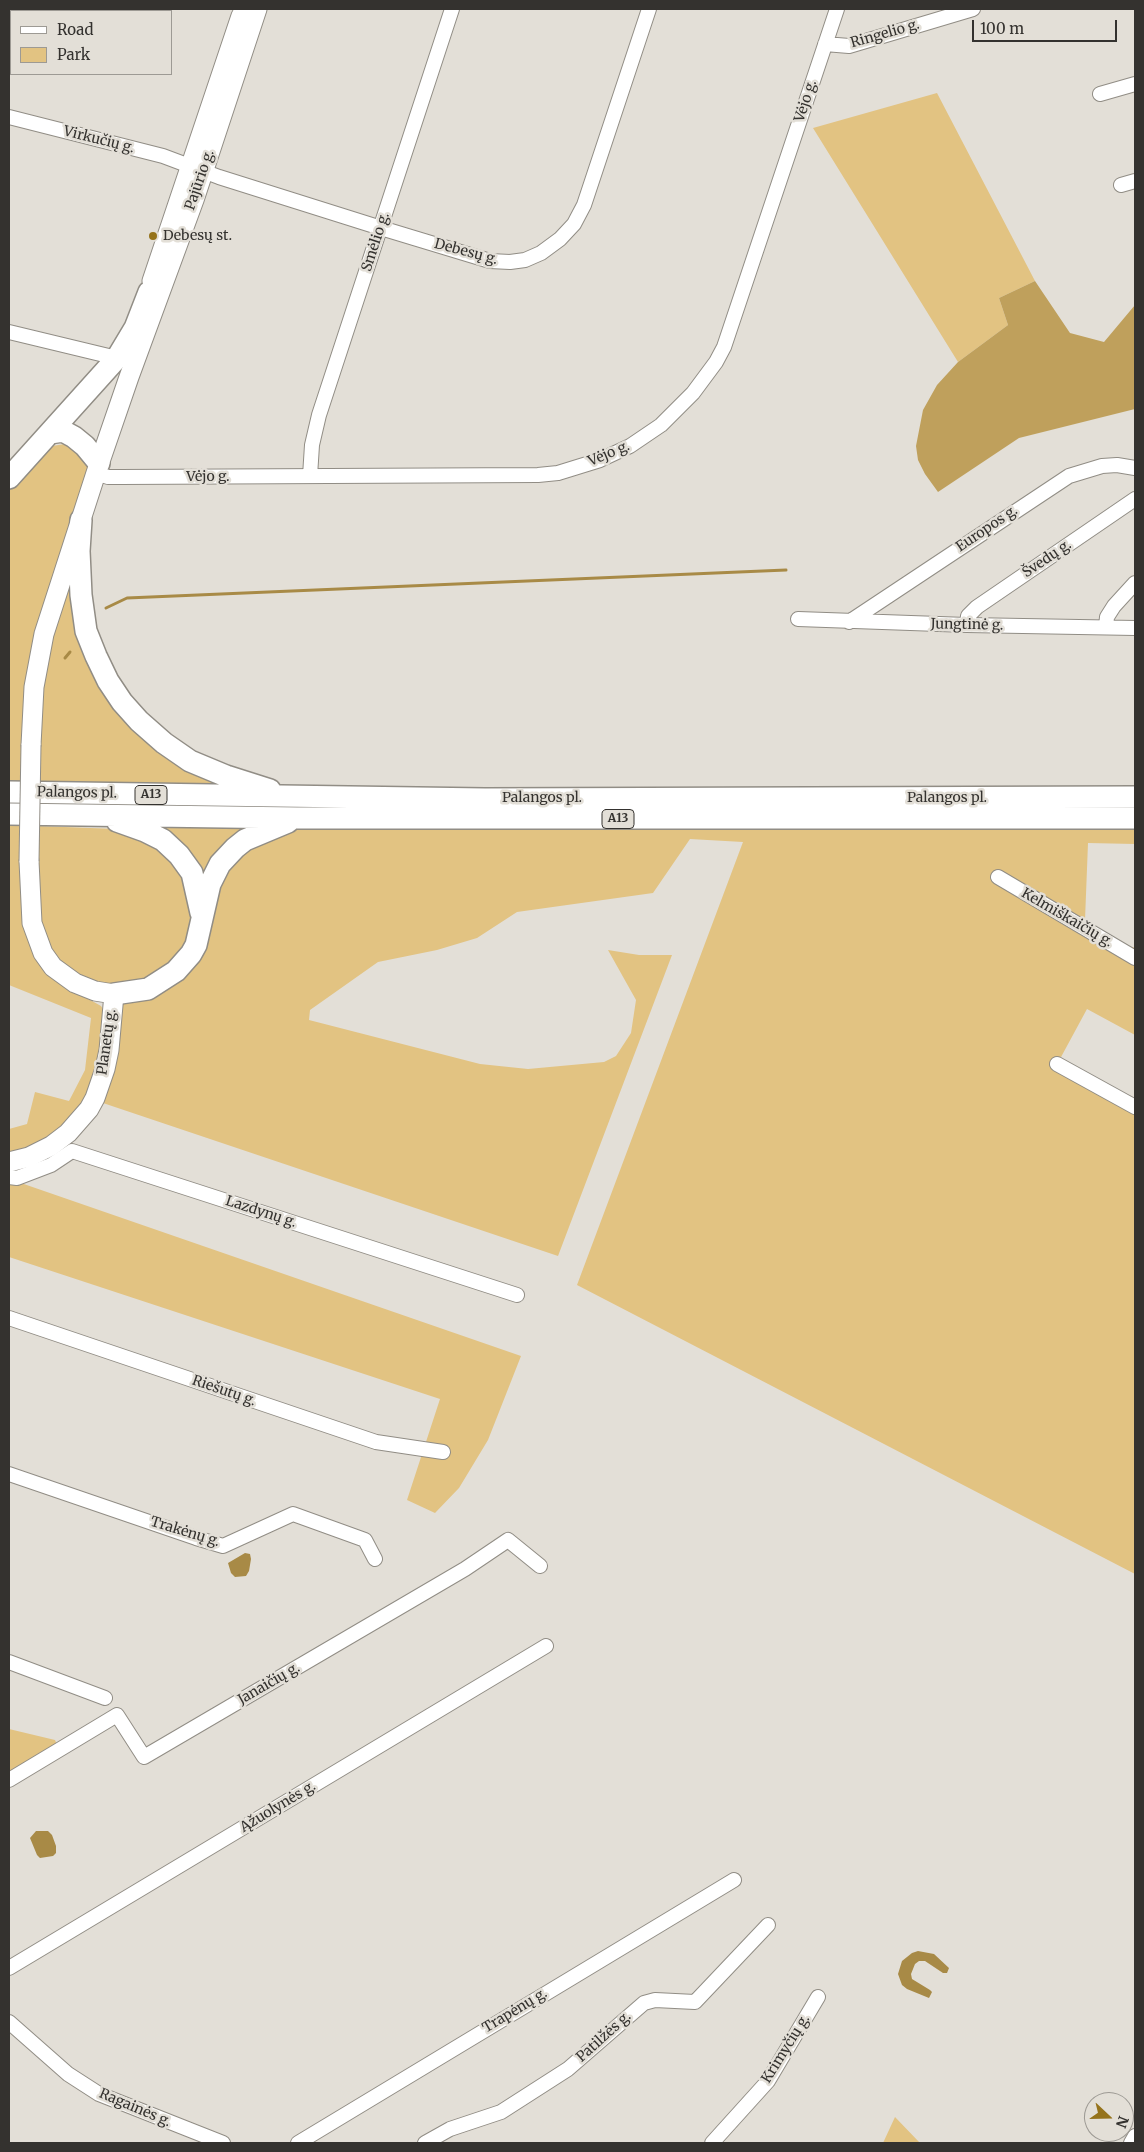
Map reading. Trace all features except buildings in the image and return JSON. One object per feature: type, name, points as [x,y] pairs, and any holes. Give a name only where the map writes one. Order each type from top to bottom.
[{"type":"highway","points":[[9,478],[117,358],[135,328],[149,292]]},
{"type":"highway","points":[[50,433],[63,431],[74,437],[85,446],[98,468]]},
{"type":"highway","points":[[81,520],[79,569],[86,631],[108,681],[122,702],[139,722],[190,761],[226,776],[294,797]]},
{"type":"highway","name":"Palangos pl.","points":[[9,792],[294,797],[1135,797]]},
{"type":"highway","name":"Palangos pl.","points":[[9,814],[297,818],[1135,818]]},
{"type":"highway","points":[[101,815],[145,831],[172,848],[186,863],[192,873],[202,918]]},
{"type":"highway","points":[[114,994],[148,989],[176,971],[196,944],[210,884],[220,864],[245,840],[297,818]]},
{"type":"main road","name":"Pajūrio g.","points":[[114,994],[95,991],[75,983],[53,968],[38,945],[32,923],[29,861],[31,745],[32,706],[37,667],[44,634],[196,168],[243,9]]},
{"type":"main road","name":"Pajūrio g.","points":[[129,377],[149,292],[257,9]]},
{"type":"main road","name":"Planetų g.","points":[[9,1162],[29,1157],[51,1146],[68,1132],[89,1109],[98,1092],[105,1069],[109,1050],[114,994]]},
{"type":"street","name":"Smėlio g.","points":[[310,476],[312,445],[319,415],[452,9]]},
{"type":"street","name":"Debesų g.","points":[[196,168],[490,261],[510,262],[525,260],[541,253],[560,239],[574,224],[584,205],[649,9]]},
{"type":"street","name":"Vėjo g.","points":[[98,468],[108,477],[518,476],[558,472],[600,460],[630,446],[661,425],[693,393],[716,362],[724,347],[837,9]]},
{"type":"street","name":"Ringelio g.","points":[[825,44],[849,46],[950,12],[973,9]]},
{"type":"street","points":[[1100,94],[1135,84]]},
{"type":"street","name":"Virkučių g.","points":[[9,117],[112,142],[196,168]]},
{"type":"street","points":[[1121,185],[1135,181]]},
{"type":"street","points":[[9,332],[117,358]]},
{"type":"street","name":"Europos g.","points":[[849,622],[1069,476],[1102,466],[1117,465],[1135,468]]},
{"type":"street","name":"Švedų g.","points":[[967,625],[968,616],[977,606],[1135,499]]},
{"type":"street","points":[[1106,627],[1107,617],[1114,606],[1135,583]]},
{"type":"street","name":"Jungtinė g.","points":[[798,619],[849,622],[1135,628]]},
{"type":"street","name":"Kelmiškaičių g.","points":[[998,877],[1135,958]]},
{"type":"street","points":[[1056,1064],[1135,1107]]},
{"type":"street","name":"Lazdynų g.","points":[[9,1177],[17,1178],[51,1165],[72,1151],[517,1295]]},
{"type":"street","name":"Riešutų g.","points":[[9,1318],[376,1442],[443,1452]]},
{"type":"street","name":"Trakėnų g.","points":[[9,1474],[223,1546],[293,1514],[365,1540],[376,1559]]},
{"type":"street","name":"Janaičių g.","points":[[9,1780],[118,1715],[144,1757],[465,1569],[508,1540],[540,1566]]},
{"type":"street","name":"Ąžuolynės g.","points":[[9,1968],[546,1646]]},
{"type":"street","points":[[9,1662],[105,1698]]},
{"type":"street","name":"Trapėnų g.","points":[[298,2143],[734,1880]]},
{"type":"street","name":"Patilžės g.","points":[[434,2141],[461,2124],[501,2112],[586,2055],[618,2024],[649,2000],[695,2002],[768,1925]]},
{"type":"street","name":"Krimyčių g.","points":[[712,2143],[768,2081],[818,1998]]},
{"type":"street","name":"Ragainės g.","points":[[9,2022],[68,2074],[99,2094],[223,2143]]},
{"type":"street","points":[[1131,2143],[1135,2136]]},
{"type":"green space","points":[[937,93],[1035,281],[999,298],[1008,325],[958,362],[813,128]]},
{"type":"green space","points":[[65,444],[76,448],[87,464],[90,473],[30,668],[22,723],[21,783],[9,782],[9,487],[52,446]]},
{"type":"green space","points":[[73,565],[115,703],[236,786],[38,782],[39,712],[49,648]]},
{"type":"green space","points":[[144,823],[258,825],[208,878]]},
{"type":"green space","points":[[9,826],[20,826],[21,899],[27,932],[58,982],[101,1006],[106,1014],[98,1077],[80,1112],[48,1141],[9,1154],[9,1129],[27,1124],[35,1092],[69,1101],[85,1070],[91,1018],[9,985]]},
{"type":"green space","points":[[38,826],[116,829],[174,856],[195,901],[192,933],[182,954],[162,974],[134,986],[91,985],[53,959],[38,925]]},
{"type":"green space","points":[[297,830],[1135,830],[1135,844],[1088,843],[1085,920],[1131,948],[1135,947],[1135,1035],[1087,1009],[1054,1070],[1135,1114],[1135,1574],[577,1285],[743,842],[690,839],[653,893],[517,912],[477,938],[437,950],[378,962],[310,1010],[309,1020],[480,1064],[528,1069],[604,1062],[616,1056],[631,1033],[636,1000],[608,950],[639,955],[672,955],[558,1256],[100,1102],[122,1004],[164,988],[226,864],[278,832]]},
{"type":"green space","points":[[18,1182],[521,1356],[488,1440],[459,1488],[435,1513],[407,1500],[440,1399],[9,1257],[9,1183]]},
{"type":"green space","points":[[9,1729],[55,1740],[57,1745],[9,1774]]},
{"type":"green space","points":[[895,2117],[920,2143],[883,2143]]},
{"type":"shaded area","points":[[1035,281],[1070,333],[1104,342],[1135,305],[1135,409],[1019,438],[938,492],[918,460],[916,446],[923,410],[937,385],[958,362],[1008,325],[999,298]]},
{"type":"shaded area","points":[[245,1553],[250,1554],[249,1571],[246,1576],[235,1577],[231,1573],[228,1563]]},
{"type":"shaded area","points":[[36,1831],[48,1831],[52,1835],[56,1846],[56,1853],[53,1856],[40,1858],[37,1855],[30,1838]]},
{"type":"shaded area","points":[[918,1951],[934,1954],[949,1968],[947,1973],[943,1973],[925,1961],[919,1961],[915,1964],[911,1974],[912,1979],[932,1992],[929,1998],[907,1989],[902,1985],[898,1974],[902,1961]]},
{"type":"waterway","points":[[106,608],[127,598],[786,570]]},
{"type":"waterway","points":[[65,658],[70,652]]},
{"type":"place","name":"Debesų st.","points":[[153,236]]}]
